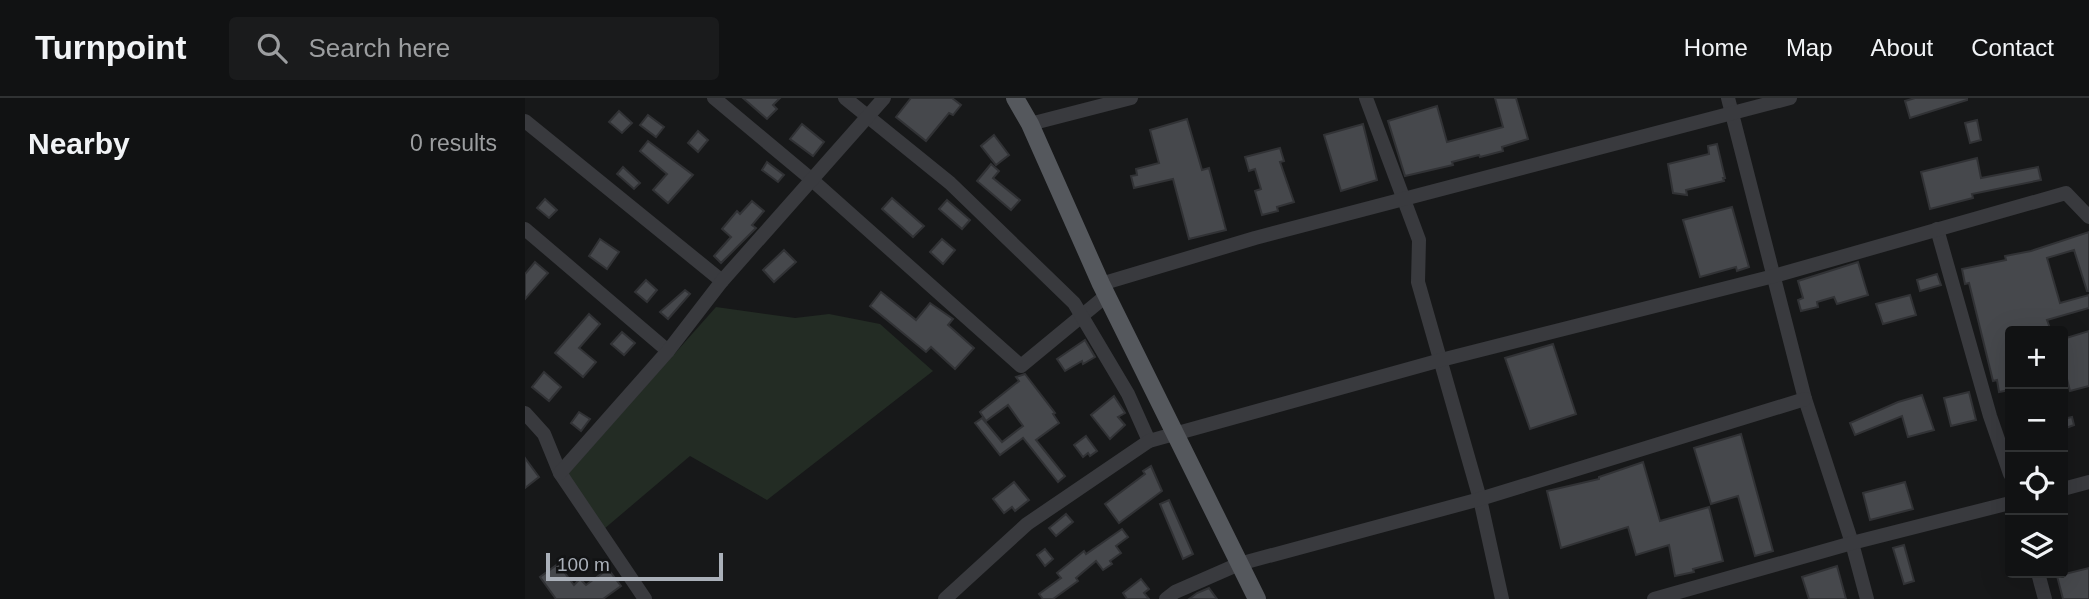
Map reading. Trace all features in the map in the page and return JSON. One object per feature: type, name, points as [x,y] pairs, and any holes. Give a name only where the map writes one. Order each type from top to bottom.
[{"type":"main road","points":[[1015,98],[1030,124],[1104,290],[1257,599]]},
{"type":"street","points":[[714,98],[811,178],[1021,366],[1082,316],[1104,290],[1255,238],[1790,98]]},
{"type":"street","points":[[845,98],[950,183],[1074,303],[1128,394],[1149,441]]},
{"type":"street","points":[[560,473],[668,351],[722,281],[884,98]]},
{"type":"street","points":[[1030,124],[1131,98]]},
{"type":"street","points":[[1366,98],[1419,240],[1418,282],[1480,499],[1502,599]]},
{"type":"street","points":[[1728,98],[1805,399],[1852,543],[1867,599]]},
{"type":"street","points":[[525,121],[722,281]]},
{"type":"street","points":[[945,599],[1027,524],[1149,441],[1441,360],[1774,276],[2066,193],[2089,217]]},
{"type":"street","points":[[525,229],[668,351]]},
{"type":"street","points":[[1937,229],[2005,460]]},
{"type":"street","points":[[1166,599],[1175,592],[1240,564],[1480,499],[1805,399]]},
{"type":"street","points":[[525,413],[544,434],[560,473],[645,599]]},
{"type":"street","points":[[2068,488],[2089,482]]},
{"type":"street","points":[[1654,599],[1852,543],[2005,504]]},
{"type":"street","points":[[2039,578],[2045,599]]},
{"type":"shaded area","points":[[716,307],[795,318],[829,314],[880,324],[933,371],[767,500],[690,456],[604,529],[568,474]]},
{"type":"building","points":[[743,98],[780,98],[773,105],[777,109],[767,119]]},
{"type":"building","points":[[911,98],[952,98],[961,105],[953,115],[949,113],[926,141],[896,117]]},
{"type":"building","points":[[1495,98],[1516,98],[1528,139],[1502,147],[1503,151],[1405,176],[1388,121],[1437,106],[1447,142],[1503,127]]},
{"type":"building","points":[[1915,98],[1967,100],[1910,118],[1905,101]]},
{"type":"building","points":[[619,111],[632,123],[622,133],[609,122]]},
{"type":"building","points":[[648,115],[664,127],[656,137],[640,125]]},
{"type":"building","points":[[1187,119],[1202,170],[1209,168],[1226,230],[1189,239],[1173,179],[1134,188],[1131,176],[1137,175],[1136,169],[1159,163],[1150,130]]},
{"type":"building","points":[[1977,120],[1981,140],[1970,143],[1965,123]]},
{"type":"building","points":[[802,124],[824,142],[813,156],[790,139]]},
{"type":"building","points":[[1363,124],[1377,180],[1341,191],[1324,135]]},
{"type":"building","points":[[698,131],[708,140],[698,152],[688,143]]},
{"type":"building","points":[[994,135],[1009,155],[996,165],[981,146]]},
{"type":"building","points":[[648,141],[693,175],[668,203],[653,190],[667,174],[640,151]]},
{"type":"building","points":[[1717,144],[1724,181],[1686,190],[1687,195],[1673,193],[1668,164],[1709,154],[1708,146]]},
{"type":"building","points":[[1280,148],[1284,161],[1280,162],[1294,202],[1277,207],[1278,211],[1262,215],[1255,191],[1261,189],[1255,169],[1249,171],[1245,157]]},
{"type":"building","points":[[1977,158],[1981,178],[2038,167],[2041,180],[1972,194],[1973,198],[1930,209],[1921,172]]},
{"type":"building","points":[[767,162],[784,175],[778,182],[762,170]]},
{"type":"building","points":[[991,164],[999,171],[993,178],[1020,200],[1011,210],[977,181]]},
{"type":"building","points":[[623,167],[640,183],[634,189],[617,174]]},
{"type":"building","points":[[892,198],[924,226],[913,237],[882,209]]},
{"type":"building","points":[[545,199],[557,210],[549,218],[537,208]]},
{"type":"building","points":[[947,200],[970,220],[962,229],[939,209]]},
{"type":"building","points":[[752,201],[764,211],[752,225],[756,228],[721,263],[714,256],[731,237],[722,229],[737,211],[740,214]]},
{"type":"building","points":[[1732,207],[1749,267],[1737,271],[1736,267],[1700,277],[1683,220]]},
{"type":"building","points":[[2089,232],[2089,291],[2074,250],[2047,258],[2060,303],[2089,295],[2089,308],[2047,320],[2049,326],[2005,326],[2005,391],[1999,392],[1997,380],[1993,381],[1969,283],[1965,284],[1962,269],[2006,260],[2005,256],[2031,251]]},
{"type":"building","points":[[600,239],[619,252],[607,269],[589,256]]},
{"type":"building","points":[[942,239],[955,250],[943,264],[930,252]]},
{"type":"building","points":[[784,250],[796,262],[774,282],[763,270]]},
{"type":"building","points":[[535,262],[548,273],[525,299],[525,274]]},
{"type":"building","points":[[1858,262],[1868,295],[1837,304],[1834,297],[1817,302],[1818,307],[1801,311],[1798,300],[1803,298],[1798,281]]},
{"type":"building","points":[[1937,274],[1941,285],[1920,291],[1917,280]]},
{"type":"building","points":[[646,280],[657,290],[647,302],[635,292]]},
{"type":"building","points":[[685,290],[690,294],[668,319],[660,312]]},
{"type":"building","points":[[881,292],[916,320],[930,303],[953,319],[948,325],[974,348],[955,369],[931,347],[926,352],[870,306]]},
{"type":"building","points":[[1910,295],[1916,315],[1883,324],[1876,304]]},
{"type":"building","points":[[589,314],[600,324],[579,348],[596,362],[583,377],[555,353]]},
{"type":"building","points":[[2089,331],[2089,386],[2070,391],[2068,383],[2068,337]]},
{"type":"building","points":[[622,332],[635,343],[624,355],[611,344]]},
{"type":"building","points":[[1085,340],[1095,357],[1065,371],[1057,359]]},
{"type":"building","points":[[1553,344],[1576,414],[1530,429],[1505,358]]},
{"type":"building","points":[[544,372],[561,387],[549,401],[532,387]]},
{"type":"building","points":[[1025,374],[1055,413],[1053,414],[1059,423],[1036,440],[1065,476],[1058,482],[1023,438],[1000,455],[975,423],[982,418],[1002,442],[1023,426],[1008,405],[986,421],[980,412],[1019,381],[1016,377]]},
{"type":"building","points":[[1969,392],[1976,420],[1951,426],[1944,398]]},
{"type":"building","points":[[1922,395],[1934,430],[1908,437],[1902,416],[1855,435],[1850,423],[1898,402]]},
{"type":"building","points":[[1114,396],[1125,413],[1118,417],[1125,425],[1110,439],[1091,415]]},
{"type":"building","points":[[579,412],[590,419],[581,431],[571,423]]},
{"type":"building","points":[[2072,417],[2074,425],[2068,427],[2068,418]]},
{"type":"building","points":[[1741,434],[1773,551],[1755,556],[1738,496],[1711,504],[1694,448]]},
{"type":"building","points":[[1086,436],[1097,451],[1083,457],[1074,445]]},
{"type":"building","points":[[525,458],[539,477],[525,488]]},
{"type":"building","points":[[1643,462],[1660,521],[1709,507],[1723,561],[1675,576],[1669,545],[1636,555],[1628,527],[1561,548],[1547,491],[1599,479]]},
{"type":"building","points":[[1151,466],[1162,491],[1119,523],[1105,504],[1145,474],[1143,471]]},
{"type":"building","points":[[1014,482],[1029,500],[1015,511],[1012,507],[1004,513],[993,499]]},
{"type":"building","points":[[1905,482],[1913,509],[1870,520],[1863,493]]},
{"type":"building","points":[[1169,500],[1193,554],[1183,559],[1160,504]]},
{"type":"building","points":[[1066,514],[1073,522],[1056,536],[1049,528]]},
{"type":"building","points":[[1122,529],[1128,537],[1116,546],[1121,553],[1110,561],[1112,564],[1103,570],[1096,561],[1076,578],[1078,581],[1053,599],[1043,599],[1039,594],[1061,578],[1057,573],[1084,551],[1086,554]]},
{"type":"building","points":[[1904,545],[1914,581],[1904,584],[1893,548]]},
{"type":"building","points":[[1045,549],[1053,559],[1045,566],[1037,555]]},
{"type":"building","points":[[558,564],[574,585],[580,579],[586,585],[608,569],[621,586],[603,599],[556,599],[540,577]]},
{"type":"building","points":[[1837,566],[1846,599],[1809,599],[1802,577]]},
{"type":"building","points":[[2089,568],[2089,599],[2063,599],[2058,578],[2068,578],[2068,573]]},
{"type":"building","points":[[1141,579],[1149,589],[1144,593],[1149,599],[1127,599],[1123,593]]},
{"type":"building","points":[[1209,588],[1217,599],[1189,599],[1197,593]]}]
